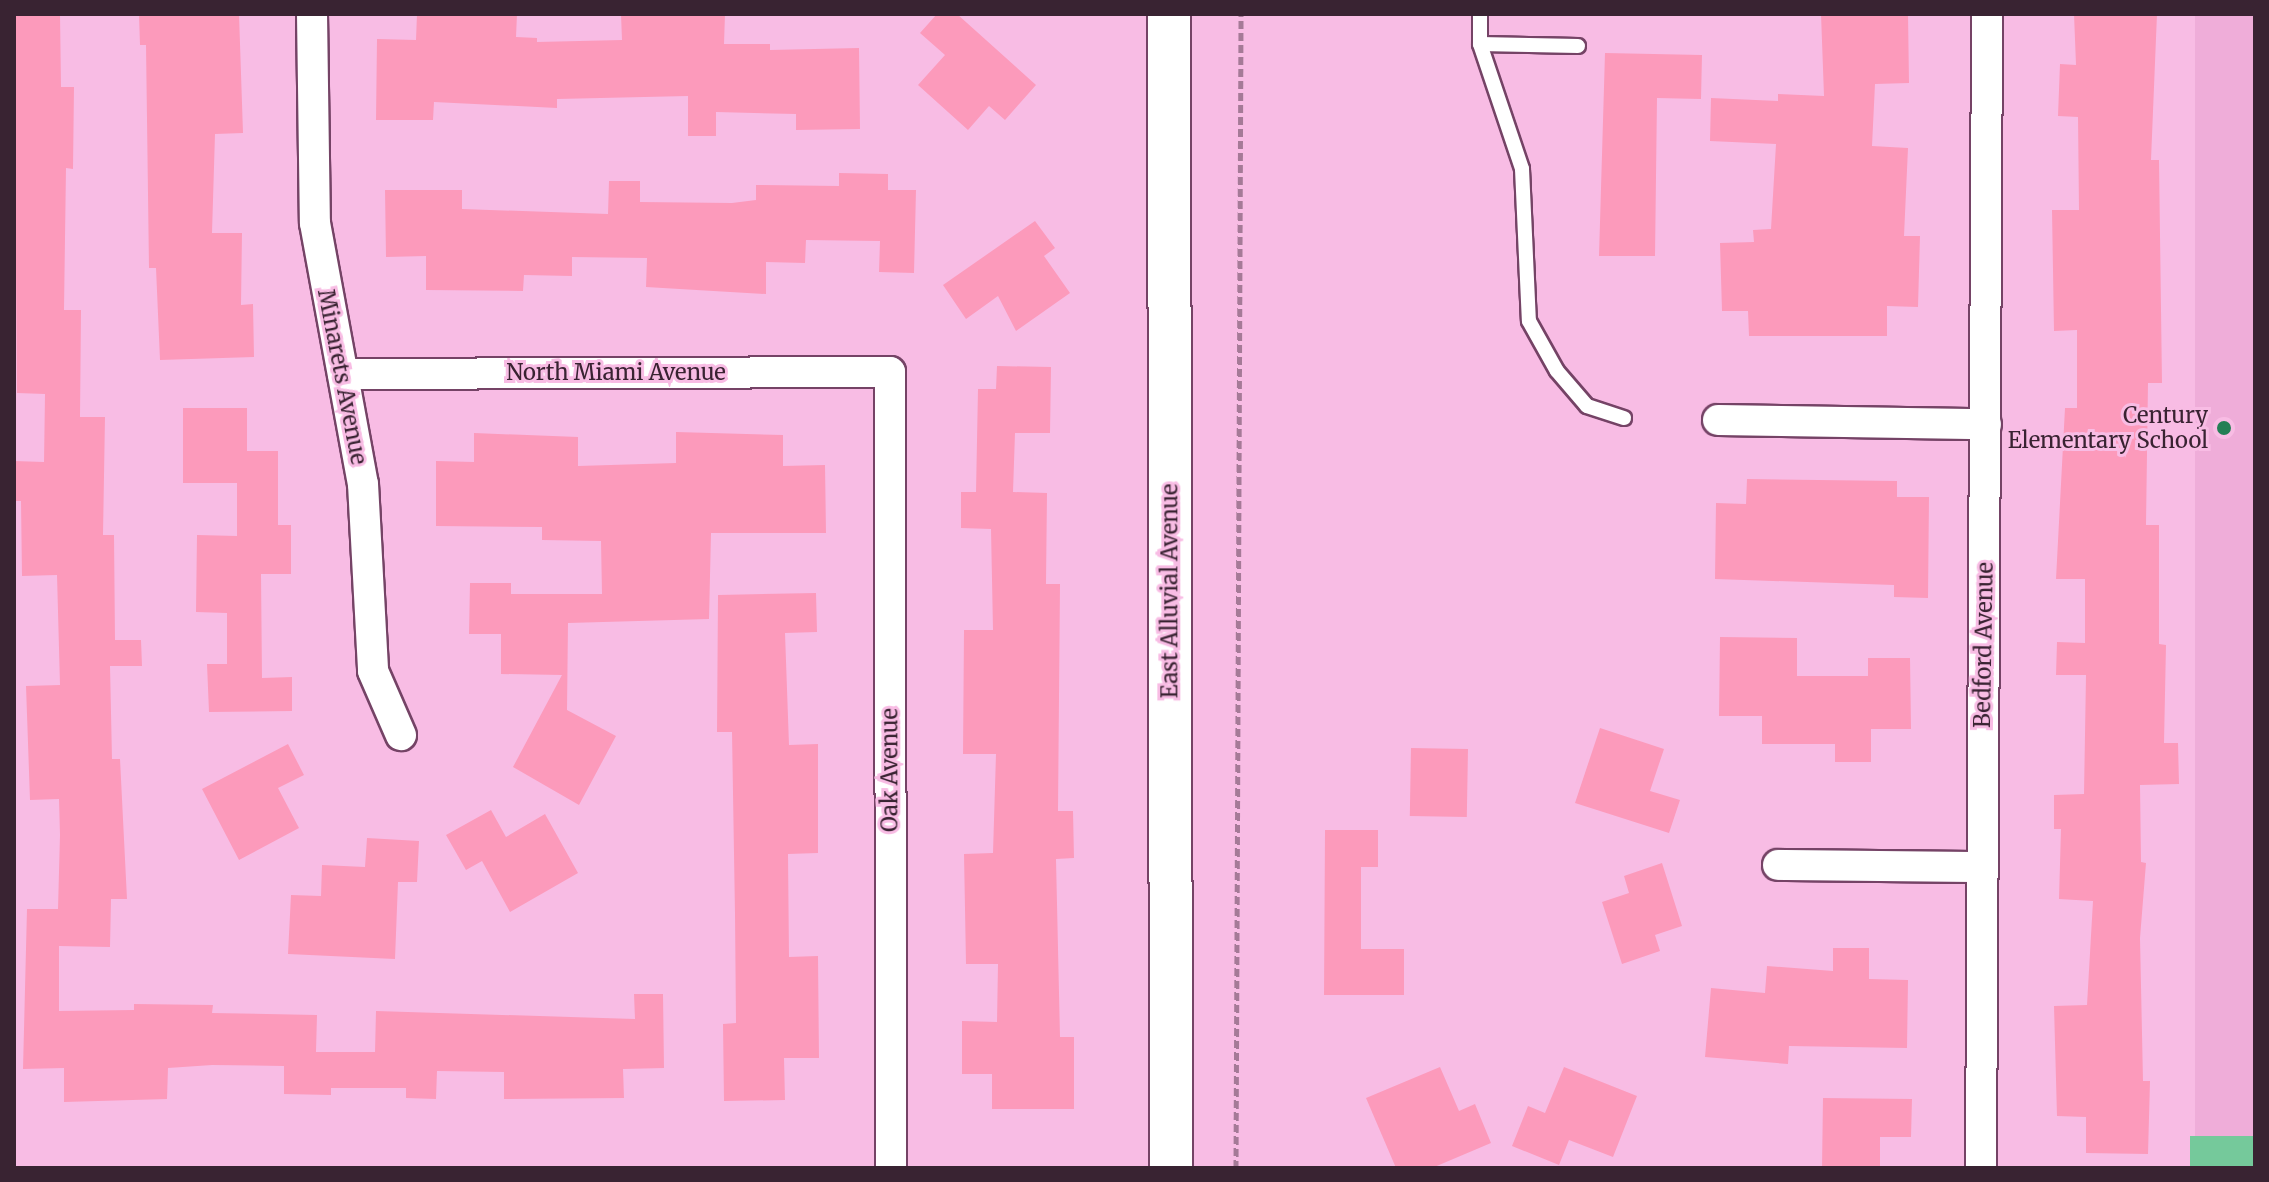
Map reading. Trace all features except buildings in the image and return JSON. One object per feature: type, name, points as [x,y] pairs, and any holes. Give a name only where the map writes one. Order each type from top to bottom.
[{"type":"street","name":"Minarets Avenue","points":[[312,14],[315,223],[363,484],[373,671],[401,735]]},
{"type":"street","name":"East Alluvial Avenue","points":[[1169,14],[1171,1168]]},
{"type":"street","name":"Bedford Avenue","points":[[1981,1168],[1987,14]]},
{"type":"street","name":"North Miami Avenue","points":[[343,374],[890,372]]},
{"type":"street","name":"Oak Avenue","points":[[890,372],[891,1168]]},
{"type":"street","points":[[1718,420],[1986,424]]},
{"type":"street","points":[[1778,865],[1981,867]]},
{"type":"lane","points":[[1480,14],[1480,44],[1522,169],[1529,321],[1557,371],[1587,406],[1624,418]]},
{"type":"lane","points":[[1480,44],[1578,46]]},
{"type":"path","points":[[1236,1168],[1241,14]]},
{"type":"shaded area","name":"Century Elementary School","points":[[2195,14],[2255,14],[2255,1137],[2195,1137]]},
{"type":"green space","points":[[2190,1136],[2255,1136],[2255,1168],[2190,1168]]},
{"type":"place","name":"Century Elementary School","points":[[2224,428]]}]
